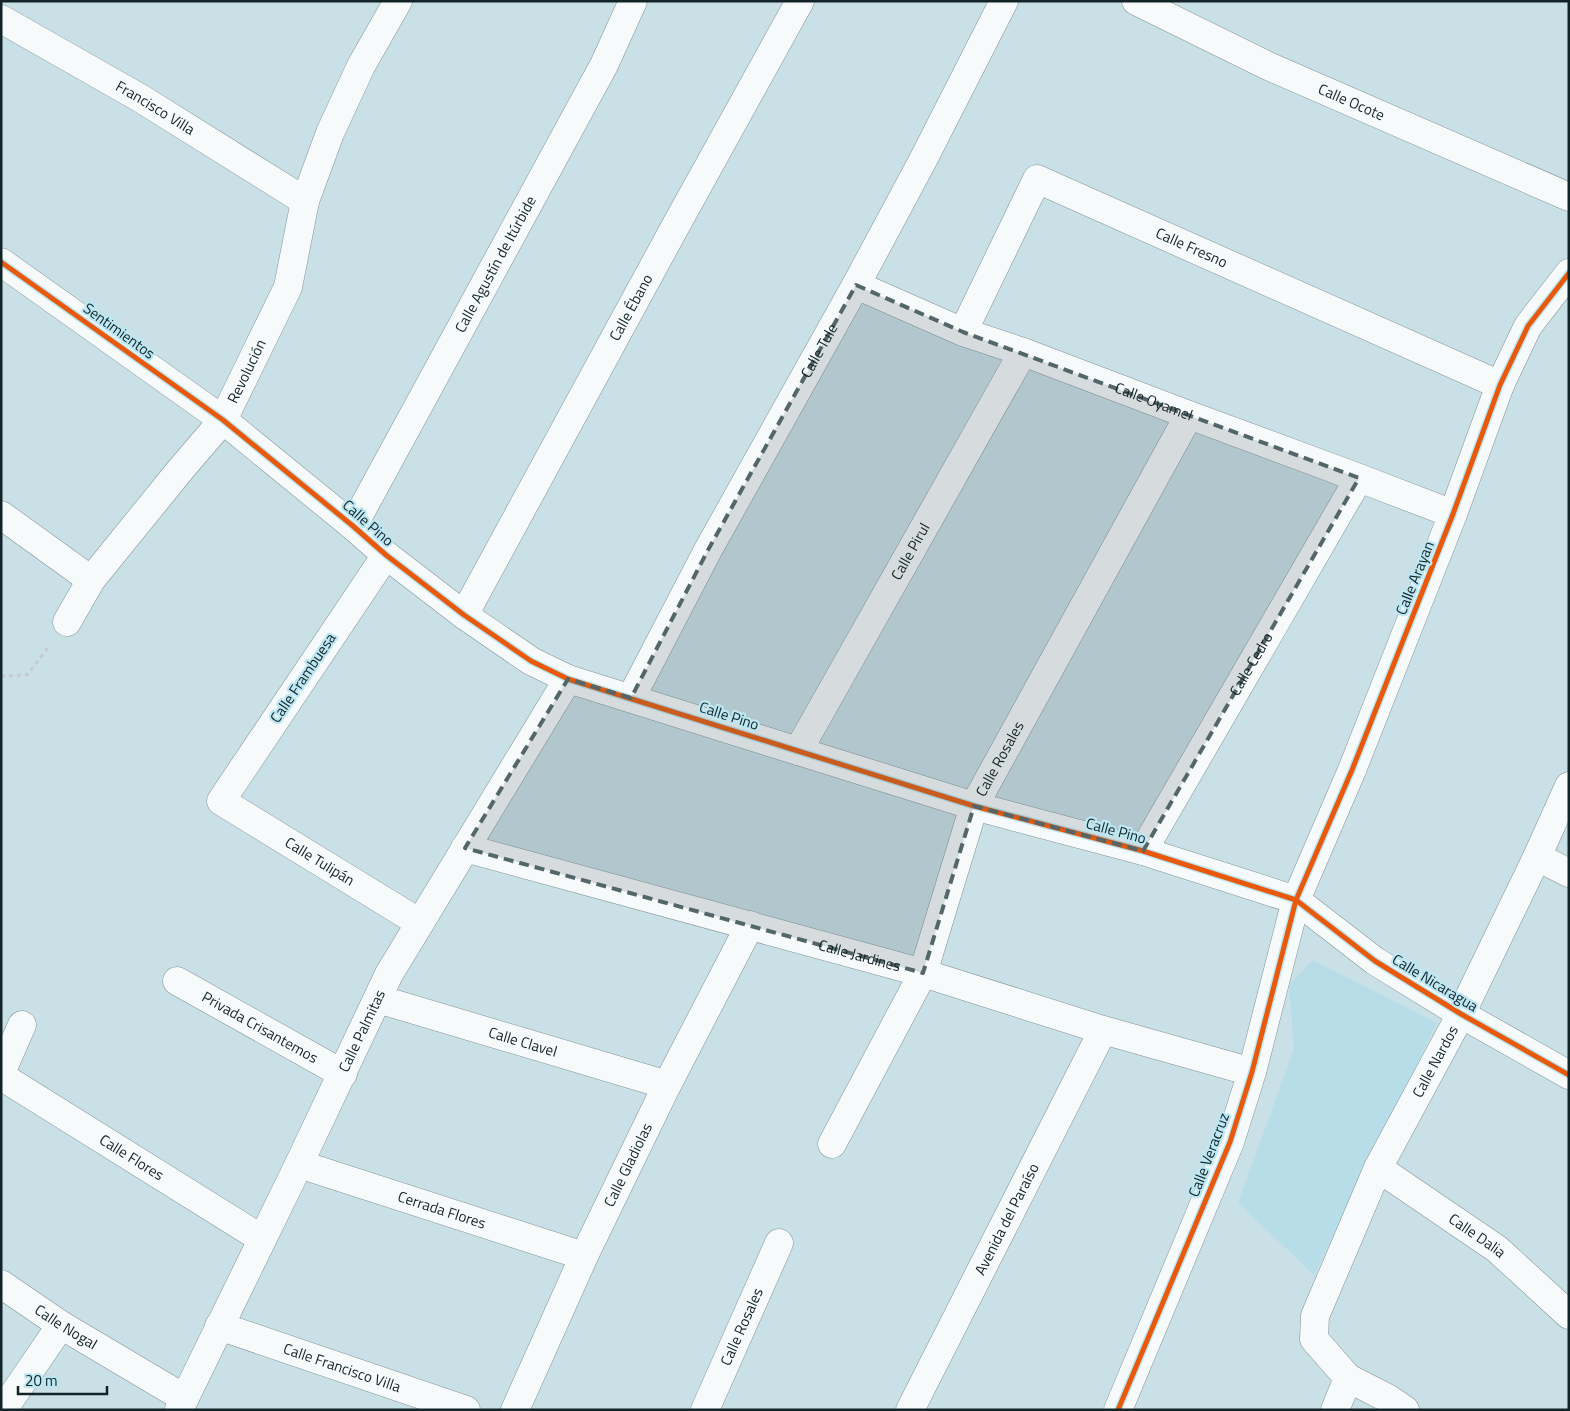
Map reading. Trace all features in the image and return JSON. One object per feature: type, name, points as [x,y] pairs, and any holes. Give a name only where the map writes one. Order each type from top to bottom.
[{"type":"street","name":"Revolución","points":[[67,622],[91,580],[223,420],[288,287],[305,201],[330,133],[361,66],[398,1]]},
{"type":"street","name":"Calle Agustín de Itúrbide","points":[[353,526],[604,65],[633,1]]},
{"type":"street","name":"Calle Ébano","points":[[464,615],[800,1]]},
{"type":"street","name":"Calle Tule","points":[[631,698],[708,550],[856,285],[1004,1]]},
{"type":"street","name":"Calle Ocote","points":[[1136,1],[1266,65],[1569,197]]},
{"type":"street","name":"Francisco Villa","points":[[1,19],[140,98],[305,201]]},
{"type":"street","name":"Calle Fresno","points":[[963,332],[1037,179],[1500,385]]},
{"type":"street","name":"Sentimientos","points":[[1,262],[223,420]]},
{"type":"street","name":"Calle Arayan","points":[[1296,900],[1352,770],[1453,514],[1500,385],[1528,326],[1569,273]]},
{"type":"street","name":"Calle Oyamel","points":[[856,285],[963,332],[1023,352],[1453,514]]},
{"type":"street","name":"Calle Pirul","points":[[798,751],[1023,352]]},
{"type":"street","name":"Calle Rosales","points":[[832,1144],[923,972],[974,806],[1189,416]]},
{"type":"street","name":"Calle Pino","points":[[223,420],[386,555],[464,615],[531,661],[568,679],[974,806],[1143,851],[1296,900]]},
{"type":"street","name":"Calle Cedro","points":[[1143,851],[1359,478]]},
{"type":"street","points":[[1,515],[91,580]]},
{"type":"street","name":"Calle Frambuesa","points":[[221,802],[386,555]]},
{"type":"street","name":"Calle Palmitas","points":[[182,1404],[343,1074],[389,974],[568,679]]},
{"type":"street","name":"Calle Nardos","points":[[1348,1378],[1314,1339],[1315,1316],[1378,1168],[1461,1014],[1569,786]]},
{"type":"street","name":"Calle Tulipán","points":[[221,802],[420,923]]},
{"type":"street","name":"Calle Jardines","points":[[466,848],[923,972],[1103,1030],[1252,1072]]},
{"type":"street","points":[[1537,857],[1569,873]]},
{"type":"street","name":"Calle Nicaragua","points":[[1296,900],[1375,961],[1461,1014],[1569,1074]]},
{"type":"street","name":"Calle Veracruz","points":[[1118,1410],[1230,1142],[1252,1072],[1296,900]]},
{"type":"street","name":"Calle Gladiolas","points":[[515,1410],[584,1256],[667,1085],[750,925]]},
{"type":"street","name":"Privada Crisantemos","points":[[177,981],[343,1074]]},
{"type":"street","name":"Calle Clavel","points":[[378,999],[667,1085]]},
{"type":"street","points":[[1,1075],[22,1025]]},
{"type":"street","name":"Avenida del Paraíso","points":[[910,1410],[1103,1030]]},
{"type":"street","name":"Calle Flores","points":[[1,1075],[262,1239]]},
{"type":"street","name":"Cerrada Flores","points":[[299,1164],[584,1256]]},
{"type":"street","name":"Calle Dalia","points":[[1378,1168],[1497,1249],[1569,1315]]},
{"type":"street","name":"Calle Rosales","points":[[705,1410],[779,1242]]},
{"type":"street","name":"Calle Nogal","points":[[1,1284],[182,1404]]},
{"type":"street","points":[[3,1410],[61,1325]]},
{"type":"street","name":"Calle Francisco Villa","points":[[219,1326],[466,1410]]},
{"type":"street","points":[[1335,1410],[1348,1378],[1389,1399],[1405,1410]]},
{"type":"path","points":[[1,676],[27,675],[67,622]]},
{"type":"highlighted area","points":[[856,285],[963,332],[1359,478],[1143,851],[974,806],[923,973],[465,848],[568,679],[631,698],[708,550]]},
{"type":"shaded area","points":[[1313,960],[1437,1023],[1314,1275],[1238,1203],[1294,1049],[1289,985]]},
{"type":"cycle path","points":[[1,262],[223,420],[386,555],[464,615],[531,661],[568,679],[974,806],[1143,851],[1296,900],[1375,961],[1461,1014],[1569,1075]]},
{"type":"cycle path","points":[[1118,1410],[1230,1142],[1252,1072],[1296,900],[1352,770],[1453,514],[1500,385],[1528,326],[1569,273]]}]
